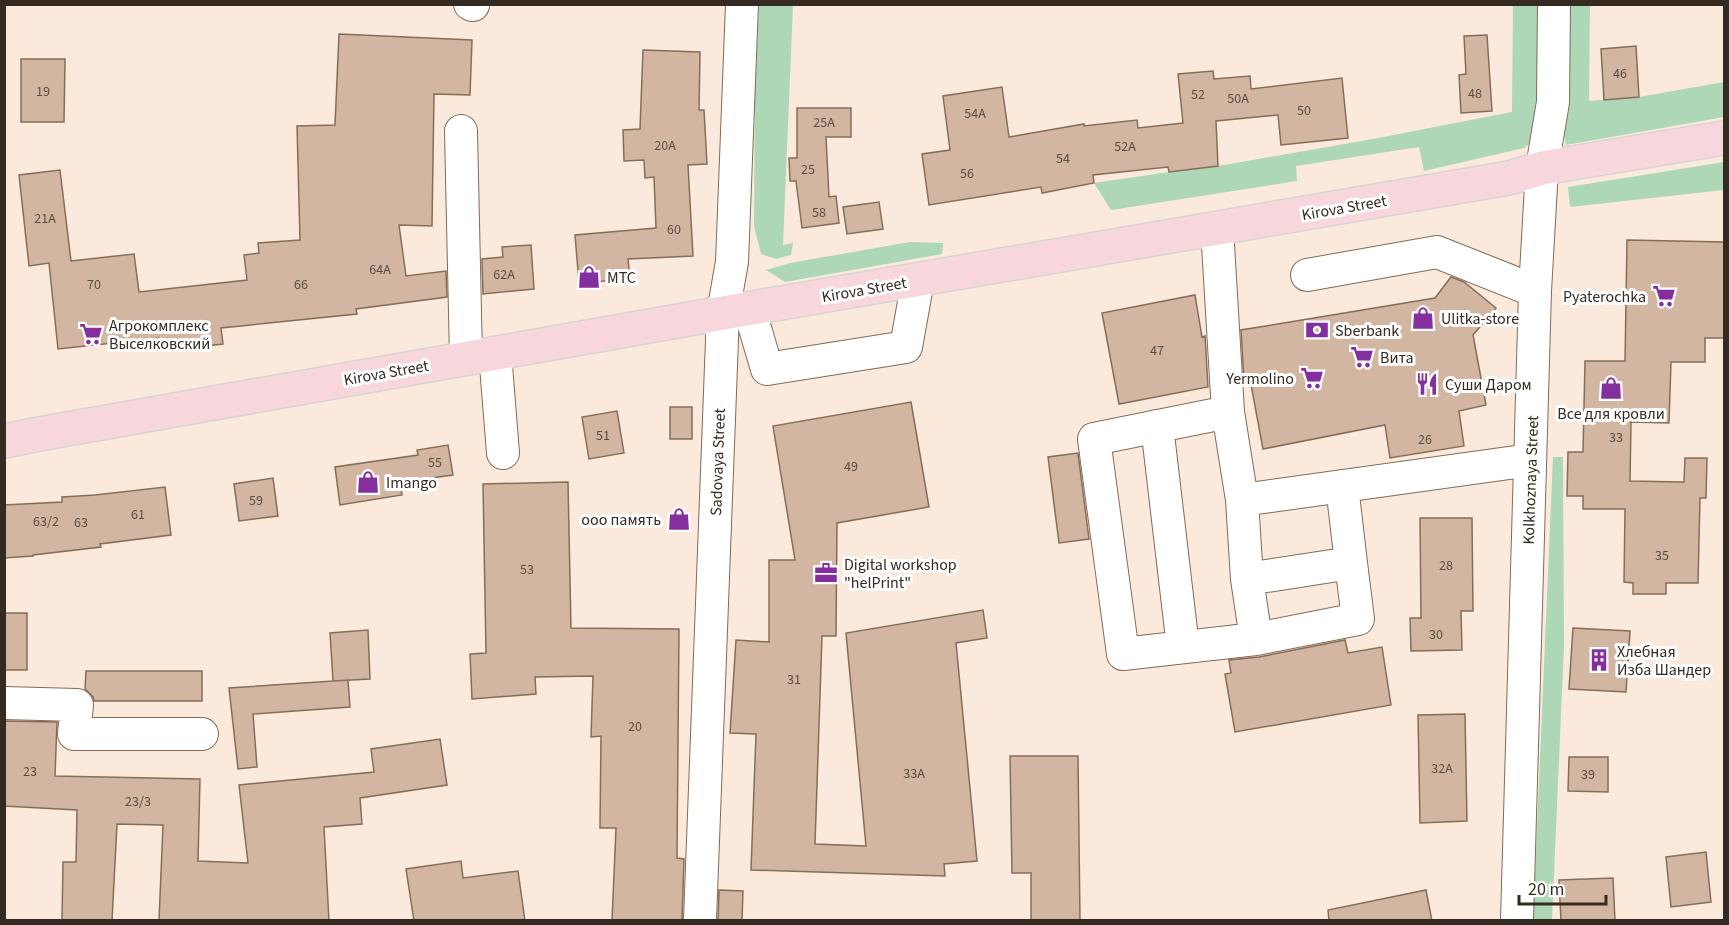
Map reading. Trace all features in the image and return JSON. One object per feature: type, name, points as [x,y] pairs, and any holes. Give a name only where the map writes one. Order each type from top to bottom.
[{"type":"main road","name":"Kirova Street","points":[[4,441],[736,310],[1509,178],[1542,168],[1725,138]]},
{"type":"street","name":"Sadovaya Street","points":[[700,921],[736,310],[732,262],[742,4]]},
{"type":"street","name":"Kolkhoznaya Street","points":[[1517,921],[1535,291],[1542,168],[1552,102],[1554,4]]},
{"type":"street","points":[[461,131],[481,356],[503,453]]},
{"type":"street","points":[[1217,228],[1228,412],[1242,500],[1248,579],[1256,639]]},
{"type":"street","points":[[1307,274],[1437,252],[1535,291]]},
{"type":"street","points":[[736,310],[767,369],[906,347],[918,280]]},
{"type":"street","points":[[1228,412],[1094,439],[1123,654],[1256,639],[1358,620],[1342,486]]},
{"type":"street","points":[[1157,426],[1182,647]]},
{"type":"street","points":[[1242,500],[1530,460]]},
{"type":"street","points":[[1248,579],[1351,563]]},
{"type":"street","points":[[4,703],[77,705],[74,734],[201,734]]},
{"type":"green space","points":[[759,5],[793,5],[783,245],[793,243],[791,255],[776,259],[761,254],[754,226],[755,87]]},
{"type":"green space","points":[[1513,5],[1544,5],[1544,116],[1533,141],[1524,148],[1424,171],[1419,147],[1296,166],[1297,181],[1111,210],[1094,183],[1218,166],[1512,112]]},
{"type":"green space","points":[[1564,5],[1590,5],[1589,101],[1639,97],[1724,82],[1724,117],[1566,145],[1562,120]]},
{"type":"green space","points":[[1724,162],[1724,190],[1570,207],[1568,187]]},
{"type":"green space","points":[[910,242],[943,243],[942,254],[785,282],[766,270],[790,263]]},
{"type":"green space","points":[[1553,457],[1563,457],[1564,647],[1552,920],[1533,920]]},
{"type":"building","points":[[339,34],[472,40],[470,95],[434,94],[432,226],[399,225],[406,276],[446,271],[447,297],[356,309],[357,314],[221,328],[223,344],[161,351],[159,338],[58,349],[49,263],[29,266],[19,175],[60,170],[71,261],[134,254],[139,292],[247,280],[244,255],[259,253],[258,243],[300,240],[297,126],[335,125]]},
{"type":"building","points":[[1487,35],[1492,111],[1461,113],[1459,75],[1466,74],[1464,36]]},
{"type":"building","points":[[1636,46],[1639,97],[1604,100],[1601,49]]},
{"type":"building","points":[[643,50],[700,52],[699,110],[704,110],[707,164],[688,165],[693,256],[628,259],[630,279],[579,283],[575,235],[656,228],[654,177],[645,178],[644,160],[624,161],[623,130],[640,129]]},
{"type":"building","points":[[21,59],[65,59],[64,122],[21,122]]},
{"type":"building","points":[[1213,71],[1214,79],[1250,76],[1251,89],[1342,78],[1348,138],[1281,145],[1278,115],[1216,121],[1218,166],[1169,172],[1168,167],[1093,175],[1094,183],[1042,193],[1041,187],[929,205],[922,154],[950,150],[943,96],[1002,87],[1009,137],[1084,124],[1084,126],[1137,120],[1138,128],[1183,123],[1178,74]]},
{"type":"building","points":[[797,108],[851,108],[851,137],[826,137],[829,197],[836,196],[839,223],[802,228],[796,181],[790,181],[789,158],[797,158]]},
{"type":"building","points":[[879,202],[883,229],[847,234],[843,207]]},
{"type":"building","points":[[1627,240],[1725,242],[1725,338],[1705,338],[1705,362],[1671,362],[1669,423],[1631,422],[1630,481],[1684,482],[1685,458],[1707,458],[1706,498],[1700,498],[1698,583],[1666,583],[1666,594],[1633,594],[1633,583],[1624,582],[1625,509],[1583,509],[1583,496],[1567,496],[1568,452],[1583,452],[1585,361],[1625,361]]},
{"type":"building","points":[[531,245],[534,289],[483,294],[482,259],[503,257],[502,247]]},
{"type":"building","name":"Вита","points":[[1451,277],[1464,282],[1496,308],[1473,335],[1486,405],[1459,411],[1464,446],[1390,458],[1385,425],[1263,449],[1250,379],[1244,380],[1241,330],[1435,298]]},
{"type":"building","points":[[1195,295],[1202,337],[1205,336],[1208,387],[1119,404],[1102,313]]},
{"type":"building","points":[[911,402],[929,507],[837,523],[836,636],[822,636],[815,844],[866,846],[846,633],[983,610],[987,638],[956,643],[977,861],[944,864],[945,876],[751,870],[756,734],[730,733],[736,640],[769,642],[769,560],[795,560],[773,426]]},
{"type":"building","points":[[670,407],[692,407],[692,439],[670,439]]},
{"type":"building","points":[[617,411],[624,453],[589,459],[582,417]]},
{"type":"building","points":[[448,445],[453,475],[400,482],[402,495],[340,505],[335,467],[418,455],[417,450]]},
{"type":"building","points":[[1078,453],[1089,539],[1059,543],[1048,457]]},
{"type":"building","points":[[273,478],[278,516],[239,521],[234,484]]},
{"type":"building","points":[[568,482],[571,628],[679,629],[677,858],[684,859],[682,921],[612,921],[616,828],[600,828],[601,736],[591,737],[593,676],[535,677],[536,694],[472,699],[470,654],[486,653],[483,484]]},
{"type":"building","points":[[165,487],[171,535],[100,544],[101,547],[4,558],[4,505],[62,502],[62,497]]},
{"type":"building","points":[[1420,518],[1472,518],[1473,611],[1461,611],[1462,650],[1411,651],[1410,618],[1421,618]]},
{"type":"building","points":[[4,613],[27,613],[27,670],[4,670]]},
{"type":"building","name":"Хлебная Изба Шандер","points":[[1573,628],[1630,631],[1626,692],[1569,689]]},
{"type":"building","points":[[368,630],[370,679],[333,681],[330,633]]},
{"type":"building","points":[[1345,640],[1348,653],[1382,647],[1391,705],[1235,732],[1225,674],[1231,673],[1229,660],[1259,657]]},
{"type":"building","points":[[86,671],[202,671],[202,701],[94,701],[85,689]]},
{"type":"building","points":[[348,680],[350,707],[253,714],[257,767],[238,769],[229,688]]},
{"type":"building","points":[[1465,714],[1467,821],[1420,823],[1418,715]]},
{"type":"building","points":[[5,721],[57,722],[55,776],[200,779],[198,861],[248,863],[239,785],[374,772],[371,749],[440,739],[447,785],[360,798],[362,824],[324,827],[329,921],[159,921],[163,825],[117,824],[112,921],[62,921],[63,862],[76,862],[77,810],[4,806]]},
{"type":"building","points":[[1010,756],[1078,756],[1080,921],[1031,921],[1031,873],[1012,873]]},
{"type":"building","points":[[1569,757],[1608,757],[1608,792],[1568,791]]},
{"type":"building","points":[[1706,852],[1711,902],[1671,907],[1666,857]]},
{"type":"building","points":[[461,861],[463,878],[518,871],[525,921],[414,921],[406,869]]},
{"type":"building","points":[[1613,878],[1615,921],[1561,921],[1559,880]]},
{"type":"building","points":[[719,890],[743,891],[742,921],[718,921]]},
{"type":"building","points":[[1426,890],[1432,921],[1329,921],[1328,910]]},
{"type":"place","name":"МТС","points":[[589,277]]},
{"type":"place","name":"Pyaterochka","points":[[1664,296]]},
{"type":"place","name":"Ulitka-store","points":[[1423,318]]},
{"type":"place","name":"Sberbank","points":[[1317,330]]},
{"type":"place","name":"Агрокомплекс Выселковский","points":[[91,334]]},
{"type":"place","name":"Вита","points":[[1362,357]]},
{"type":"place","name":"Yermolino","points":[[1312,378]]},
{"type":"place","name":"Суши Даром","points":[[1427,384]]},
{"type":"place","name":"Все для кровли","points":[[1611,388]]},
{"type":"place","name":"Imango","points":[[368,482]]},
{"type":"place","name":"ооо память","points":[[679,519]]},
{"type":"place","name":"Digital workshop \"helPrint\"","points":[[826,573]]},
{"type":"place","name":"Хлебная Изба Шандер","points":[[1599,660]]}]
